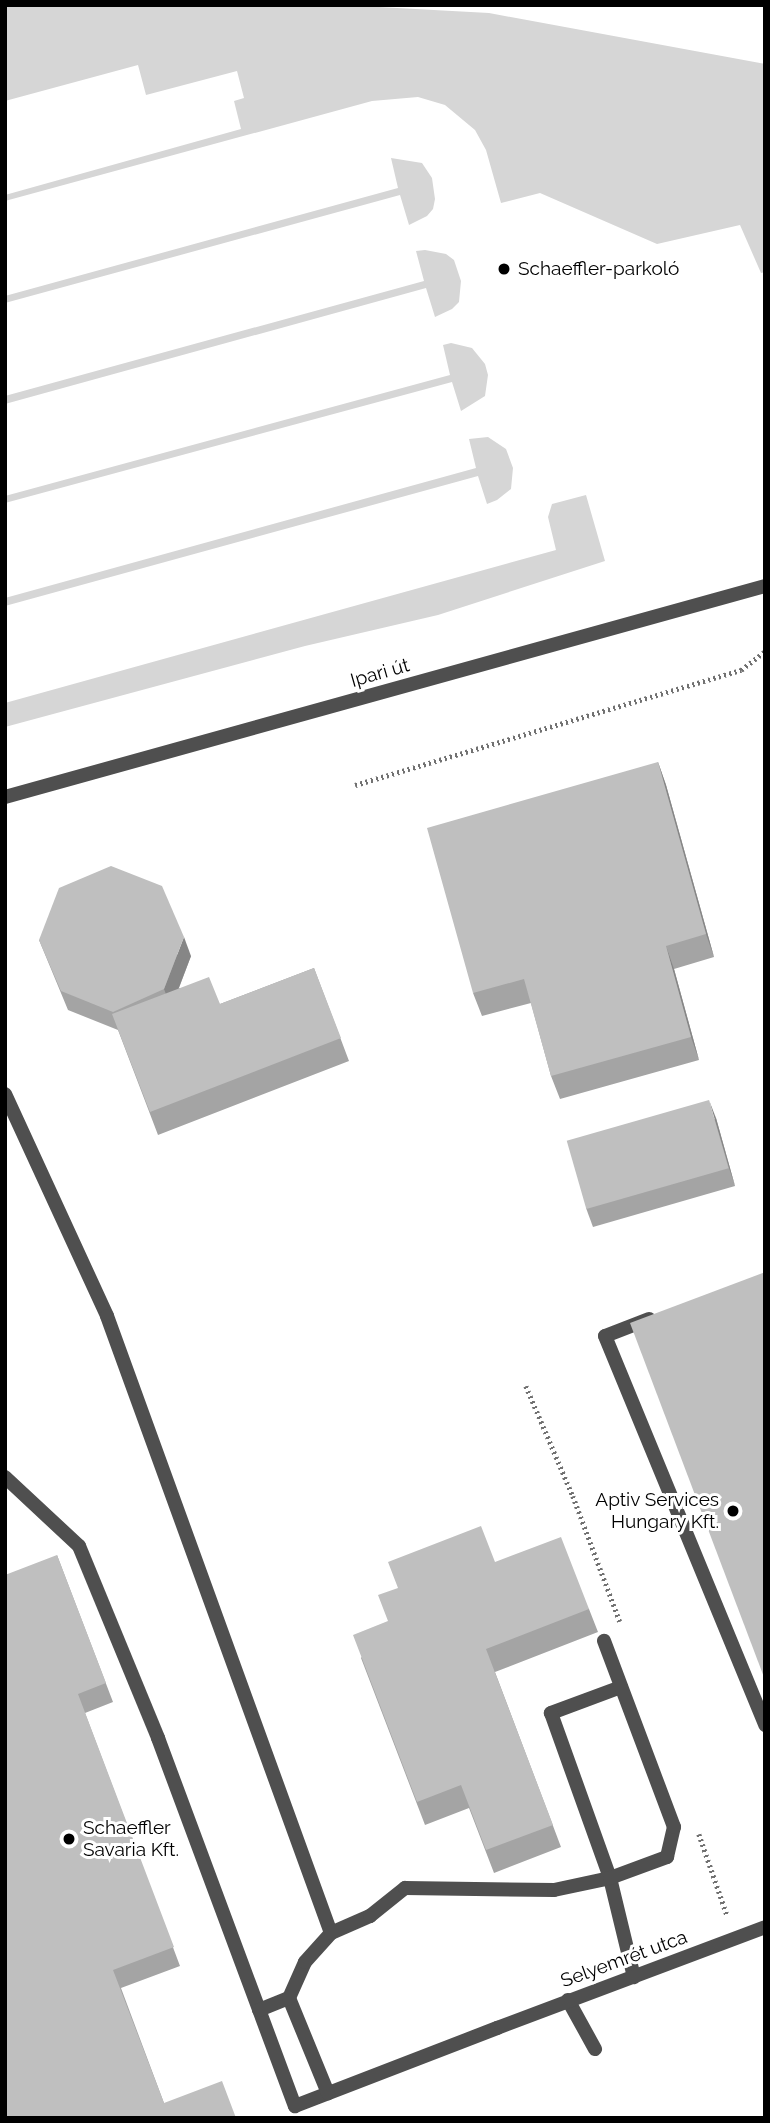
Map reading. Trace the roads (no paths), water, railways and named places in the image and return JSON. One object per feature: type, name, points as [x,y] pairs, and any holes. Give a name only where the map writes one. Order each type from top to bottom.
[{"type":"street","name":"Ipari út","points":[[5,797],[765,586]]},
{"type":"street","points":[[5,1094],[107,1315],[331,1933]]},
{"type":"street","points":[[666,1313],[605,1336],[765,1725]]},
{"type":"street","points":[[5,1477],[79,1546],[158,1738],[297,2112]]},
{"type":"street","points":[[259,2010],[289,1998],[305,1962],[331,1933],[370,1916],[405,1888],[554,1890],[610,1878],[667,1857],[674,1827],[604,1641]]},
{"type":"street","points":[[621,1687],[551,1713],[610,1878],[634,1977]]},
{"type":"street","name":"Selyemrét utca","points":[[297,2112],[328,2093],[765,1927]]},
{"type":"street","points":[[289,1998],[328,2093]]},
{"type":"street","points":[[568,2000],[595,2049]]},
{"type":"place","name":"Schaeffler-parkoló","points":[[504,269]]},
{"type":"place","name":"Aptiv Services Hungary Kft.","points":[[733,1511]]},
{"type":"place","name":"Schaeffler Savaria Kft.","points":[[69,1839]]}]
